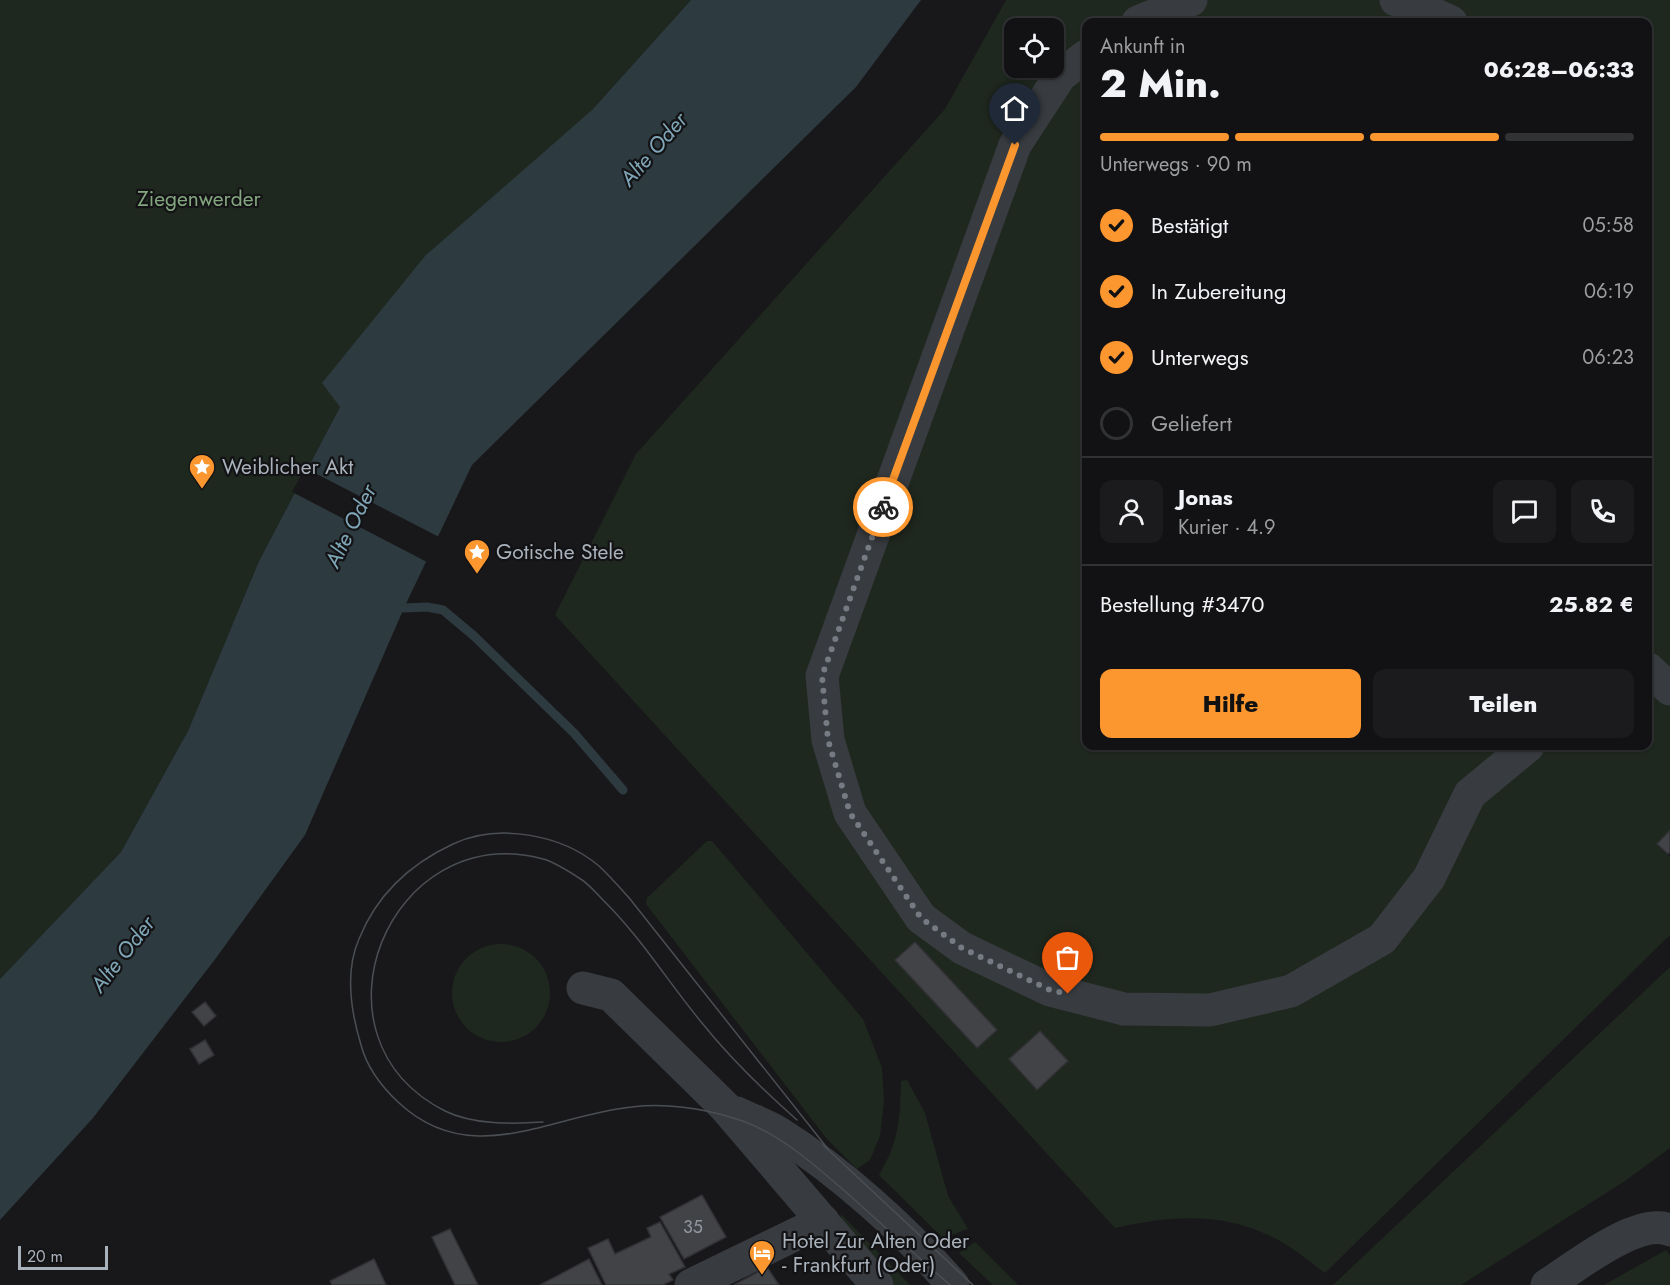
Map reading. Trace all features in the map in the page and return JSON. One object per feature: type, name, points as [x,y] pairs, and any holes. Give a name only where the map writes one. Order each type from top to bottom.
[{"type":"street","points":[[1396,0],[1417,6],[1442,18]]},
{"type":"street","points":[[1147,18],[1186,1]]},
{"type":"street","points":[[1082,59],[1060,76],[1015,145],[822,676],[828,740],[850,813],[921,918],[962,948],[1050,990],[1124,1009],[1210,1010],[1291,991],[1382,939],[1429,878],[1470,794],[1523,750]]},
{"type":"street","points":[[1652,673],[1670,689]]},
{"type":"street","points":[[583,988],[611,995],[725,1107],[877,1285]]},
{"type":"street","points":[[725,1107],[777,1132],[805,1150],[924,1251],[972,1285]]},
{"type":"street","points":[[691,1285],[823,1221]]},
{"type":"street","points":[[1547,1285],[1615,1242],[1646,1228],[1669,1228]]},
{"type":"street","points":[[924,1251],[953,1285]]},
{"type":"green space","name":"Ziegenwerder","points":[[0,0],[691,0],[592,110],[340,407],[259,561],[188,731],[121,852],[0,979]]},
{"type":"green space","points":[[1006,0],[1670,0],[1670,831],[1657,845],[1670,857],[1670,935],[1325,1273],[1280,1241],[1240,1224],[1220,1220],[1178,1218],[1115,1228],[555,615],[636,454],[945,109]]},
{"type":"green space","points":[[707,841],[712,841],[863,1019],[882,1068],[884,1100],[880,1136],[870,1160],[857,1169],[827,1139],[646,904],[647,898]]},
{"type":"green space","points":[[501,944],[511,945],[528,952],[542,966],[549,983],[549,1003],[542,1020],[528,1034],[511,1041],[501,1042],[491,1041],[474,1034],[460,1020],[453,1003],[452,993],[453,983],[460,966],[474,952],[491,945]]},
{"type":"green space","points":[[1670,967],[1670,1148],[1625,1181],[1461,1285],[1333,1285]]},
{"type":"green space","points":[[907,1080],[925,1113],[948,1196],[968,1229],[943,1238],[879,1175],[891,1152],[897,1130],[901,1081]]},
{"type":"green space","points":[[841,1214],[910,1285],[893,1285],[842,1225]]},
{"type":"green space","points":[[975,1242],[1018,1285],[993,1285],[959,1253]]},
{"type":"green space","points":[[1666,1250],[1670,1255],[1670,1285],[1604,1285]]},
{"type":"water","name":"Alte Oder","points":[[691,0],[921,0],[856,87],[472,465],[404,608],[305,835],[216,958],[93,1118],[0,1220],[0,979],[121,852],[188,731],[259,561],[340,407],[322,383],[425,256],[592,110]]},
{"type":"pier","points":[[305,468],[441,538],[429,563],[292,492]]},
{"type":"building","points":[[1670,830],[1670,852],[1668,854],[1657,844]]},
{"type":"building","points":[[915,942],[997,1030],[977,1048],[895,960]]},
{"type":"building","points":[[205,1002],[216,1016],[204,1026],[192,1012]]},
{"type":"building","points":[[1040,1031],[1068,1061],[1037,1090],[1009,1059]]},
{"type":"building","points":[[205,1040],[214,1055],[199,1064],[190,1049]]},
{"type":"building","points":[[702,1195],[726,1237],[684,1259],[660,1217]]},
{"type":"building","points":[[660,1222],[685,1267],[669,1274],[673,1280],[663,1285],[606,1285],[588,1248],[608,1239],[615,1254],[651,1237],[647,1228]]},
{"type":"building","points":[[450,1229],[478,1285],[455,1285],[432,1237]]},
{"type":"building","points":[[374,1259],[386,1285],[332,1285],[330,1281]]},
{"type":"building","points":[[589,1259],[602,1285],[540,1285]]},
{"type":"building","name":"Hotel Zur Alten Oder - Frankfurt (Oder)","points":[[767,1267],[779,1285],[734,1285]]},
{"type":"waterway","points":[[404,608],[427,607],[443,610],[474,636],[574,733],[623,790]]},
{"type":"tram line","points":[[828,1149],[630,899],[599,866],[566,846],[548,839],[509,833],[489,834],[453,844],[409,871],[385,894],[366,923],[355,951],[351,978],[354,1019],[361,1045],[371,1069],[386,1090],[398,1102],[426,1122],[454,1133],[482,1136],[512,1133],[601,1112],[644,1106],[683,1107],[733,1118],[767,1132],[799,1153],[950,1285]]},
{"type":"tram line","points":[[543,1122],[480,1121],[445,1111],[401,1077],[377,1035],[372,988],[382,942],[406,901],[443,871],[489,855],[543,859],[585,882],[629,928],[724,1049],[797,1120]]},
{"type":"tram line","points":[[823,1145],[973,1285]]},
{"type":"way so far","points":[[883,507],[822,676],[828,740],[850,813],[888,873],[921,918],[962,948],[1050,990],[1068,994]]},
{"type":"place","name":"Weiblicher Akt","points":[[202,490]]},
{"type":"place","name":"Gotische Stele","points":[[477,575]]},
{"type":"place","name":"Hotel Zur Alten Oder - Frankfurt (Oder)","points":[[762,1276]]},
{"type":"route","points":[[883,507],[1015,145]]}]
